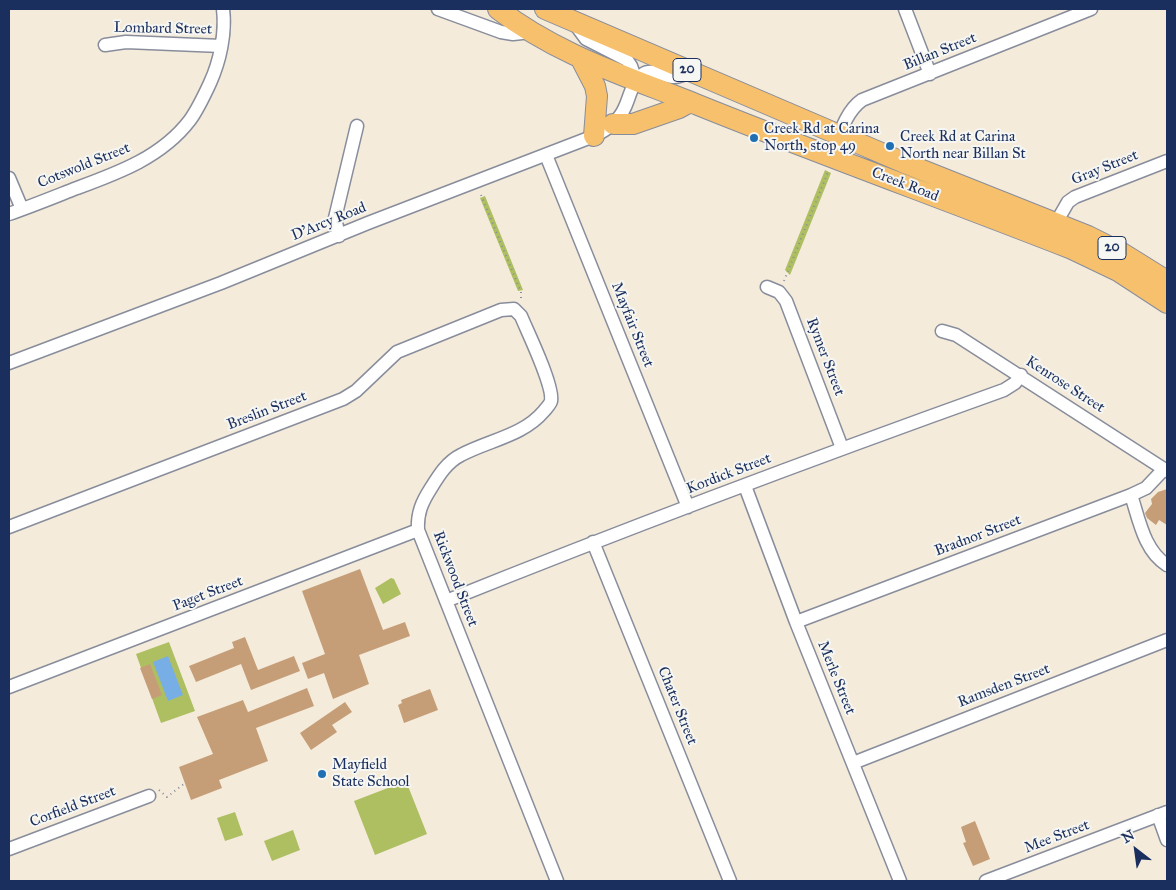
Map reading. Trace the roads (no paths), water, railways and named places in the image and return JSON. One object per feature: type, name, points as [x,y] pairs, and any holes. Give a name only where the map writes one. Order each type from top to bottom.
[{"type":"main road","name":"Creek Road","points":[[498,9],[531,32],[581,59],[831,156],[1051,231],[1088,236],[1122,253],[1167,281]]},
{"type":"main road","name":"Creek Road","points":[[545,9],[943,179],[1051,231],[1167,303]]},
{"type":"main road","points":[[581,59],[597,96],[594,136]]},
{"type":"main road","points":[[613,124],[633,124],[679,108],[690,102]]},
{"type":"street","name":"Cotswold Street","points":[[9,214],[119,173],[152,154],[175,136],[190,120],[203,98],[215,71],[225,23],[223,9]]},
{"type":"street","points":[[438,9],[501,32],[513,34],[531,32]]},
{"type":"street","points":[[904,9],[930,74]]},
{"type":"street","name":"Billan Street","points":[[831,156],[850,114],[862,100],[1091,9]]},
{"type":"street","name":"Creek Road","points":[[573,22],[586,39],[626,60],[632,66],[636,80]]},
{"type":"street","name":"Lombard Street","points":[[105,45],[126,42],[221,46]]},
{"type":"street","points":[[636,80],[647,72],[674,78],[691,72]]},
{"type":"street","name":"D'Arcy Road","points":[[9,363],[594,136],[613,124],[624,109],[636,80]]},
{"type":"street","points":[[339,236],[335,218],[357,126]]},
{"type":"street","name":"Mayfair Street","points":[[546,155],[688,507]]},
{"type":"street","name":"Gray Street","points":[[1051,231],[1068,202],[1075,197],[1167,161]]},
{"type":"street","points":[[9,178],[22,209]]},
{"type":"street","name":"Rymer Street","points":[[773,289],[786,301],[842,448]]},
{"type":"street","name":"Breslin Street","points":[[9,527],[344,399],[356,391],[397,352],[502,310],[514,309],[521,316]]},
{"type":"street","name":"Rickwood Street","points":[[521,316],[551,389],[550,403],[538,417],[519,431],[461,455],[448,464],[422,501],[419,510],[418,530],[557,881]]},
{"type":"street","name":"Kenrose Street","points":[[942,330],[956,334],[1165,470]]},
{"type":"street","name":"Kordick Street","points":[[446,601],[593,542],[842,448],[1004,390],[1015,383],[1021,375]]},
{"type":"street","name":"Bradnor Street","points":[[796,622],[1131,495],[1146,488],[1165,470]]},
{"type":"street","name":"Merle Street","points":[[744,486],[796,622],[900,881]]},
{"type":"street","points":[[1131,495],[1150,549],[1160,561],[1167,565]]},
{"type":"street","name":"Paget Street","points":[[9,688],[418,530]]},
{"type":"street","name":"Chater Street","points":[[593,542],[730,881]]},
{"type":"street","name":"Ramsden Street","points":[[852,763],[1167,640]]},
{"type":"street","name":"Corfield Street","points":[[9,849],[154,793]]},
{"type":"street","points":[[1163,814],[1167,840]]},
{"type":"street","name":"Mee Street","points":[[986,881],[1163,814]]},
{"type":"water","points":[[168,656],[183,695],[168,701],[153,662]]},
{"type":"place","name":"Creek Rd at Carina North, stop 49","points":[[754,138]]},
{"type":"place","name":"Creek Rd at Carina North near Billan St","points":[[890,146]]},
{"type":"place","name":"Mayfield State School","points":[[322,774]]}]
